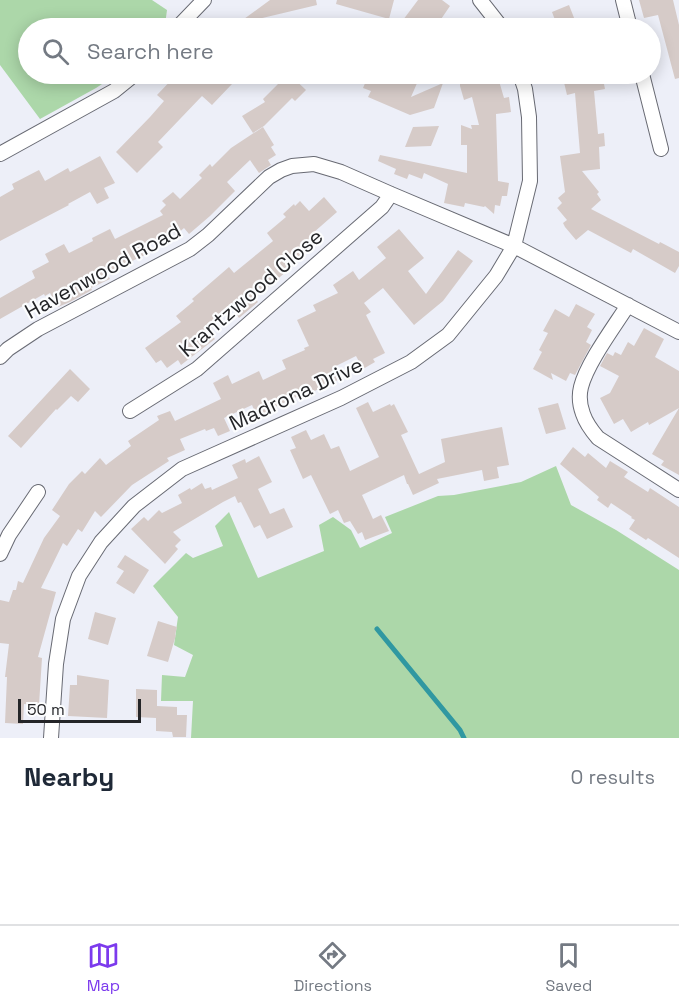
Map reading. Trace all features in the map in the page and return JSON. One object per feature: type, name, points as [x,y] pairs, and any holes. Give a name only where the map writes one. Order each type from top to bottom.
[{"type":"street","points":[[187,18],[204,0]]},
{"type":"street","points":[[480,0],[494,18]]},
{"type":"street","points":[[623,0],[628,18]]},
{"type":"street","points":[[0,154],[123,84]]},
{"type":"street","name":"Madrona Drive","points":[[51,738],[56,664],[63,619],[79,576],[101,542],[134,506],[182,469],[341,398],[411,362],[448,335],[496,276],[514,246],[530,181],[529,117],[522,84]]},
{"type":"street","points":[[645,84],[661,149]]},
{"type":"street","name":"Havenwood Road","points":[[0,357],[8,349],[39,329],[190,249],[269,177],[292,166],[314,164],[341,172],[514,246],[679,332]]},
{"type":"street","name":"Krantzwood Close","points":[[130,411],[197,369],[382,207],[391,194]]},
{"type":"street","points":[[628,306],[591,364],[581,386],[580,400],[583,414],[598,438],[679,490]]},
{"type":"street","points":[[0,554],[9,534],[38,492]]},
{"type":"green space","points":[[0,0],[152,0],[167,10],[166,18],[18,18],[18,84],[102,84],[40,119],[0,65]]},
{"type":"green space","points":[[556,466],[571,505],[679,570],[679,738],[191,738],[193,701],[161,701],[162,675],[185,677],[193,655],[174,645],[178,617],[153,586],[186,553],[193,558],[223,546],[215,526],[229,512],[258,578],[324,551],[319,525],[333,517],[351,530],[360,548],[392,533],[385,517],[438,496],[521,482]]},
{"type":"building","points":[[270,0],[316,0],[317,5],[262,18],[245,18]]},
{"type":"building","points":[[337,0],[394,0],[389,18],[336,4]]},
{"type":"building","points":[[418,0],[442,0],[450,6],[442,18],[404,18]]},
{"type":"building","points":[[639,0],[673,0],[679,25],[679,78],[675,79],[661,26],[661,18],[658,15],[644,18]]},
{"type":"building","points":[[569,5],[574,18],[554,18],[552,12]]},
{"type":"building","points":[[167,84],[232,84],[212,105],[202,96],[158,142],[163,147],[137,173],[116,152],[164,101],[157,95]]},
{"type":"building","points":[[278,84],[300,84],[306,90],[295,101],[292,98],[264,126],[253,133],[242,116],[265,102],[263,99]]},
{"type":"building","points":[[365,84],[417,84],[411,97],[443,84],[434,108],[410,115],[368,97],[371,91],[363,88]]},
{"type":"building","points":[[460,84],[500,84],[504,98],[509,97],[511,112],[496,114],[498,181],[509,183],[507,196],[502,196],[500,206],[495,205],[494,214],[485,206],[465,203],[464,207],[444,203],[448,184],[424,173],[422,179],[409,174],[407,179],[394,174],[396,169],[378,161],[380,155],[467,173],[467,145],[461,145],[461,125],[472,129],[471,125],[479,125],[472,97],[464,100]]},
{"type":"building","points":[[564,84],[604,84],[605,89],[594,91],[598,134],[604,133],[605,146],[599,147],[600,169],[582,171],[599,192],[597,194],[601,200],[591,209],[679,252],[679,266],[675,273],[633,249],[631,253],[588,230],[576,240],[565,227],[563,223],[567,220],[557,208],[562,203],[558,198],[565,192],[560,156],[580,153],[575,93],[567,95]]},
{"type":"building","points":[[439,126],[431,146],[405,147],[413,127]]},
{"type":"building","points":[[263,127],[274,145],[271,147],[276,155],[268,160],[271,165],[259,173],[250,160],[227,182],[235,191],[189,234],[184,228],[176,235],[174,232],[149,244],[153,251],[107,273],[110,279],[70,302],[58,307],[50,293],[45,296],[44,294],[0,319],[0,298],[35,278],[32,271],[49,262],[45,254],[64,244],[69,253],[110,229],[115,239],[163,215],[160,211],[166,205],[162,201],[173,192],[180,199],[202,178],[199,175],[210,164],[212,167],[231,148]]},
{"type":"building","points":[[100,156],[115,183],[104,188],[109,198],[97,204],[90,192],[0,241],[0,197],[14,189],[12,184],[39,170],[45,181],[68,168],[70,172]]},
{"type":"building","points":[[324,197],[337,212],[313,233],[316,236],[301,249],[306,255],[255,298],[258,302],[239,318],[232,309],[208,331],[215,339],[181,365],[178,360],[167,368],[161,360],[156,363],[145,348],[181,322],[176,316],[194,301],[192,299],[229,267],[234,273],[273,241],[267,233],[286,217],[283,214],[294,204],[295,206],[300,201],[309,211]]},
{"type":"building","points":[[399,229],[424,258],[408,271],[426,294],[458,250],[473,261],[443,301],[414,325],[383,288],[364,303],[371,312],[366,315],[385,353],[373,359],[375,362],[363,369],[356,356],[332,368],[338,380],[275,407],[276,410],[258,419],[252,405],[224,418],[230,431],[218,436],[214,428],[206,431],[205,429],[180,439],[185,450],[167,458],[169,461],[132,485],[101,517],[95,511],[82,532],[78,529],[67,546],[63,543],[41,588],[56,592],[38,657],[42,658],[39,705],[24,704],[23,724],[5,723],[7,677],[5,677],[9,644],[0,643],[0,600],[9,602],[18,581],[23,583],[44,538],[60,516],[52,510],[69,484],[82,471],[85,474],[100,458],[106,465],[131,446],[128,441],[159,420],[157,416],[170,411],[175,421],[221,399],[213,383],[228,375],[232,384],[259,371],[263,380],[286,369],[282,360],[309,346],[297,320],[316,311],[313,305],[338,293],[333,285],[353,271],[359,280],[386,258],[377,247]]},
{"type":"building","points":[[576,304],[595,314],[587,327],[592,330],[586,342],[591,345],[575,375],[570,373],[566,381],[551,373],[553,380],[533,369],[548,333],[543,331],[555,309],[569,317]]},
{"type":"building","points":[[644,328],[664,339],[655,357],[679,371],[679,408],[631,432],[623,419],[614,424],[600,398],[610,393],[619,376],[600,366],[607,353],[613,356],[615,352],[621,355],[628,342],[634,346]]},
{"type":"building","points":[[70,369],[90,389],[78,402],[71,396],[56,409],[21,448],[8,436]]},
{"type":"building","points":[[368,402],[373,412],[394,404],[408,432],[401,435],[419,474],[445,462],[441,439],[502,427],[509,465],[497,467],[499,478],[484,481],[482,470],[437,479],[439,483],[413,495],[404,475],[362,495],[373,519],[381,515],[389,531],[365,540],[362,532],[358,534],[350,521],[344,523],[338,510],[330,514],[311,475],[303,479],[290,450],[296,448],[291,437],[306,430],[311,440],[324,434],[331,449],[339,446],[350,471],[379,457],[356,408]]},
{"type":"building","points":[[558,403],[566,429],[546,434],[538,408]]},
{"type":"building","points":[[679,408],[679,475],[661,465],[664,461],[652,454]]},
{"type":"building","points":[[573,447],[585,457],[588,453],[606,468],[610,461],[628,472],[624,477],[648,492],[650,488],[679,507],[679,558],[629,529],[635,520],[632,517],[611,503],[608,508],[597,500],[599,497],[560,464]]},
{"type":"building","points":[[259,456],[272,482],[258,489],[270,514],[284,508],[293,527],[267,539],[260,525],[254,528],[241,502],[238,503],[235,496],[173,532],[181,540],[175,546],[178,549],[165,564],[131,529],[144,517],[148,521],[159,510],[162,513],[182,503],[178,495],[190,488],[191,490],[202,483],[205,489],[211,487],[212,490],[238,478],[232,465],[245,459],[246,463]]},
{"type":"building","points":[[125,555],[149,570],[134,594],[116,583],[124,571],[117,567]]},
{"type":"building","points":[[95,612],[116,618],[108,645],[88,639]]},
{"type":"building","points":[[158,621],[177,627],[168,662],[147,656]]},
{"type":"building","points":[[77,675],[109,680],[107,718],[68,716],[70,685],[77,685]]},
{"type":"building","points":[[136,689],[157,690],[157,706],[177,707],[177,715],[187,715],[186,737],[173,737],[172,732],[156,731],[156,718],[136,717]]},
{"type":"waterway","points":[[377,629],[460,730],[464,738]]}]
